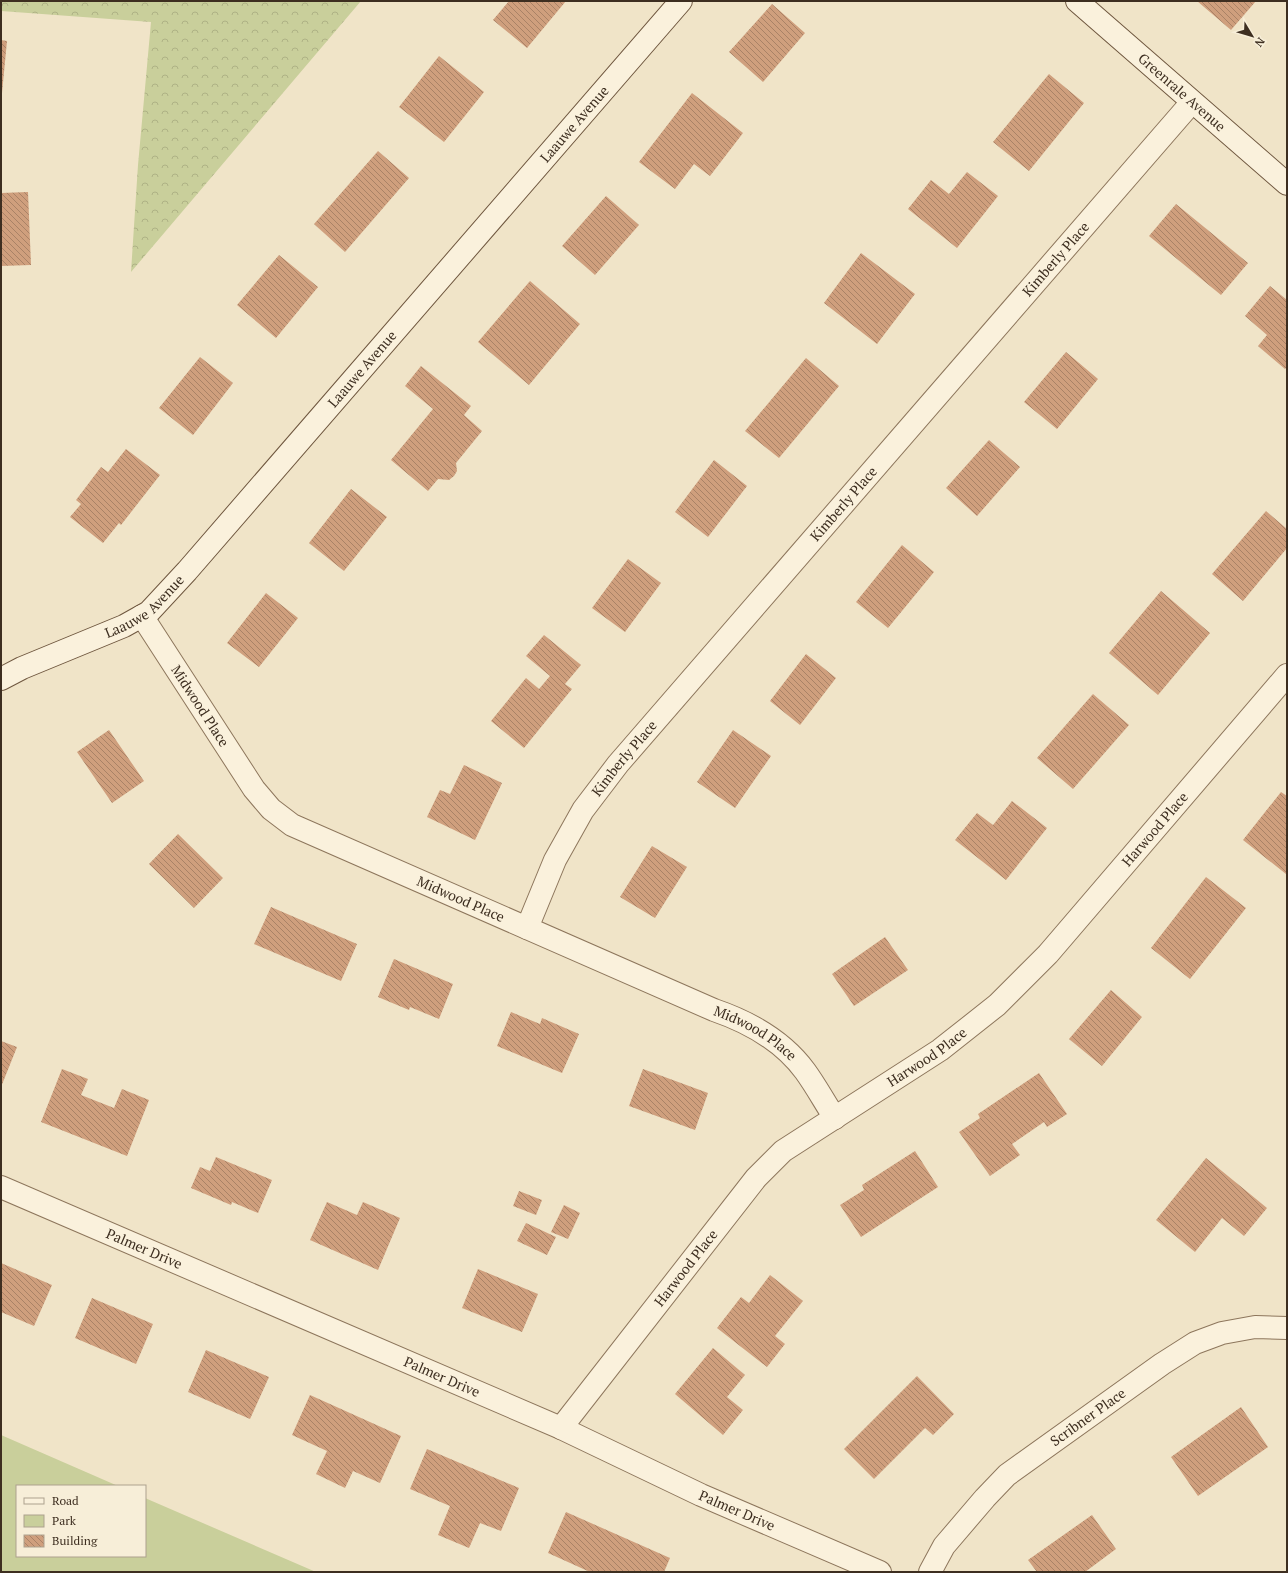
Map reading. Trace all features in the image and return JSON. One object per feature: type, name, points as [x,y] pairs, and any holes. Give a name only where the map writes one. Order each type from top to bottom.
[{"type":"street","name":"Laauwe Avenue","points":[[1,679],[22,668],[124,626],[149,612],[187,572],[681,1]]},
{"type":"street","name":"Greenrale Avenue","points":[[1077,1],[1287,184]]},
{"type":"street","name":"Kimberly Place","points":[[527,928],[555,860],[583,810],[618,764],[1192,102]]},
{"type":"street","name":"Midwood Place","points":[[142,616],[254,789],[271,809],[292,825],[714,1010],[733,1016],[759,1030],[784,1048],[804,1070],[835,1118]]},
{"type":"street","name":"Harwood Place","points":[[561,1428],[756,1178],[783,1152],[940,1050],[997,1005],[1048,954],[1287,675]]},
{"type":"street","name":"Palmer Drive","points":[[1,1187],[561,1428],[701,1495],[880,1572]]},
{"type":"street","name":"Scribner Place","points":[[930,1572],[944,1546],[1007,1475],[1162,1364],[1195,1343],[1222,1333],[1254,1327],[1287,1328]]},
{"type":"green space","points":[[1,1],[361,1],[131,272],[138,165],[151,22],[1,11]]},
{"type":"green space","points":[[1,1435],[116,1485],[16,1485],[16,1557],[146,1557],[146,1498],[316,1572],[1,1572]]},
{"type":"building","points":[[509,1],[566,1],[527,48],[493,20]]},
{"type":"building","points":[[1197,1],[1256,1],[1231,30]]},
{"type":"building","points":[[772,4],[805,33],[763,82],[729,52]]},
{"type":"building","points":[[1,40],[7,41],[2,93],[1,93]]},
{"type":"building","points":[[439,56],[484,92],[444,142],[399,107]]},
{"type":"building","points":[[1049,74],[1084,103],[1029,171],[993,142]]},
{"type":"building","points":[[692,93],[743,133],[710,176],[694,164],[675,189],[639,162]]},
{"type":"building","points":[[378,151],[409,178],[345,252],[314,224]]},
{"type":"building","points":[[967,172],[998,196],[957,248],[908,209],[931,180],[949,194]]},
{"type":"building","points":[[28,192],[31,265],[1,266],[1,193]]},
{"type":"building","points":[[606,196],[639,225],[595,275],[562,246]]},
{"type":"building","points":[[1176,204],[1248,263],[1221,295],[1149,236]]},
{"type":"building","points":[[861,253],[915,294],[877,344],[824,303]]},
{"type":"building","points":[[279,255],[318,287],[276,338],[237,305]]},
{"type":"building","points":[[530,281],[580,324],[529,385],[478,342]]},
{"type":"building","points":[[1270,286],[1287,300],[1287,367],[1285,369],[1258,346],[1267,335],[1245,316]]},
{"type":"building","points":[[1066,352],[1098,379],[1057,429],[1024,402]]},
{"type":"building","points":[[200,357],[233,383],[193,435],[159,408]]},
{"type":"building","points":[[806,358],[839,386],[779,458],[745,431]]},
{"type":"building","points":[[421,366],[471,406],[464,415],[482,431],[456,463],[457,471],[454,476],[449,480],[438,479],[428,491],[391,460],[433,409],[405,386]]},
{"type":"building","points":[[989,440],[1020,467],[977,516],[946,488]]},
{"type":"building","points":[[126,449],[160,475],[121,525],[119,523],[103,543],[70,517],[81,504],[76,500],[101,467],[108,472]]},
{"type":"building","points":[[714,460],[747,486],[708,537],[675,512]]},
{"type":"building","points":[[351,489],[387,517],[344,571],[309,543]]},
{"type":"building","points":[[1266,511],[1287,529],[1287,548],[1243,601],[1212,574]]},
{"type":"building","points":[[902,545],[934,572],[888,628],[856,602]]},
{"type":"building","points":[[628,559],[661,583],[625,632],[592,608]]},
{"type":"building","points":[[1161,591],[1210,633],[1158,695],[1109,653]]},
{"type":"building","points":[[266,593],[298,618],[259,667],[227,643]]},
{"type":"building","points":[[544,635],[581,665],[565,684],[572,689],[524,748],[491,721],[526,678],[539,689],[550,676],[526,656]]},
{"type":"building","points":[[806,654],[836,678],[800,725],[770,701]]},
{"type":"building","points":[[1093,694],[1129,725],[1073,789],[1037,758]]},
{"type":"building","points":[[109,730],[144,781],[112,803],[77,752]]},
{"type":"building","points":[[733,730],[771,756],[735,808],[697,782]]},
{"type":"building","points":[[464,765],[502,783],[475,840],[427,817],[440,790],[450,794]]},
{"type":"building","points":[[1281,792],[1287,796],[1286,874],[1243,840]]},
{"type":"building","points":[[1012,801],[1047,828],[1006,880],[955,840],[977,813],[993,825]]},
{"type":"building","points":[[178,834],[223,878],[194,908],[149,864]]},
{"type":"building","points":[[652,846],[687,867],[655,918],[620,897]]},
{"type":"building","points":[[1206,877],[1246,908],[1190,979],[1151,948]]},
{"type":"building","points":[[271,907],[357,944],[341,981],[254,944]]},
{"type":"building","points":[[885,937],[908,970],[854,1006],[832,974]]},
{"type":"building","points":[[394,959],[453,984],[439,1019],[410,1007],[409,1010],[378,997]]},
{"type":"building","points":[[1111,990],[1142,1017],[1102,1066],[1069,1039]]},
{"type":"building","points":[[511,1012],[540,1024],[542,1018],[579,1034],[562,1073],[497,1046]]},
{"type":"building","points":[[1,1041],[17,1047],[1,1087]]},
{"type":"building","points":[[62,1069],[88,1079],[81,1095],[114,1108],[122,1089],[149,1100],[127,1156],[41,1122]]},
{"type":"building","points":[[643,1069],[708,1093],[695,1130],[629,1106]]},
{"type":"building","points":[[1039,1073],[1067,1114],[1047,1127],[1044,1122],[1012,1144],[1020,1155],[990,1176],[959,1132],[980,1118],[978,1114]]},
{"type":"building","points":[[915,1151],[938,1187],[861,1237],[840,1205],[864,1190],[862,1185]]},
{"type":"building","points":[[216,1157],[272,1180],[258,1213],[232,1202],[231,1205],[191,1188],[200,1167],[210,1171]]},
{"type":"building","points":[[1206,1158],[1267,1208],[1244,1236],[1222,1218],[1195,1252],[1156,1220]]},
{"type":"building","points":[[519,1191],[542,1200],[536,1215],[513,1206]]},
{"type":"building","points":[[327,1202],[357,1215],[363,1202],[400,1218],[378,1270],[310,1240]]},
{"type":"building","points":[[564,1205],[580,1213],[568,1239],[551,1232]]},
{"type":"building","points":[[526,1223],[556,1237],[547,1255],[517,1241]]},
{"type":"building","points":[[1,1263],[52,1285],[34,1326],[1,1312]]},
{"type":"building","points":[[478,1269],[538,1294],[522,1332],[462,1308]]},
{"type":"building","points":[[770,1275],[803,1301],[775,1336],[785,1344],[767,1367],[717,1328],[741,1297],[749,1303]]},
{"type":"building","points":[[92,1298],[153,1324],[136,1364],[75,1338]]},
{"type":"building","points":[[713,1348],[745,1375],[727,1397],[743,1410],[723,1435],[675,1394]]},
{"type":"building","points":[[206,1350],[269,1377],[250,1419],[188,1392]]},
{"type":"building","points":[[917,1376],[954,1414],[933,1435],[925,1428],[874,1479],[844,1449]]},
{"type":"building","points":[[310,1395],[401,1436],[380,1483],[353,1471],[345,1488],[316,1474],[327,1451],[292,1435]]},
{"type":"building","points":[[1241,1407],[1268,1447],[1198,1496],[1171,1457]]},
{"type":"building","points":[[427,1449],[519,1488],[501,1531],[480,1523],[469,1548],[438,1535],[450,1506],[410,1489]]},
{"type":"building","points":[[566,1512],[670,1558],[664,1572],[590,1572],[548,1553]]},
{"type":"building","points":[[1092,1515],[1116,1549],[1085,1572],[1037,1572],[1028,1560]]}]
